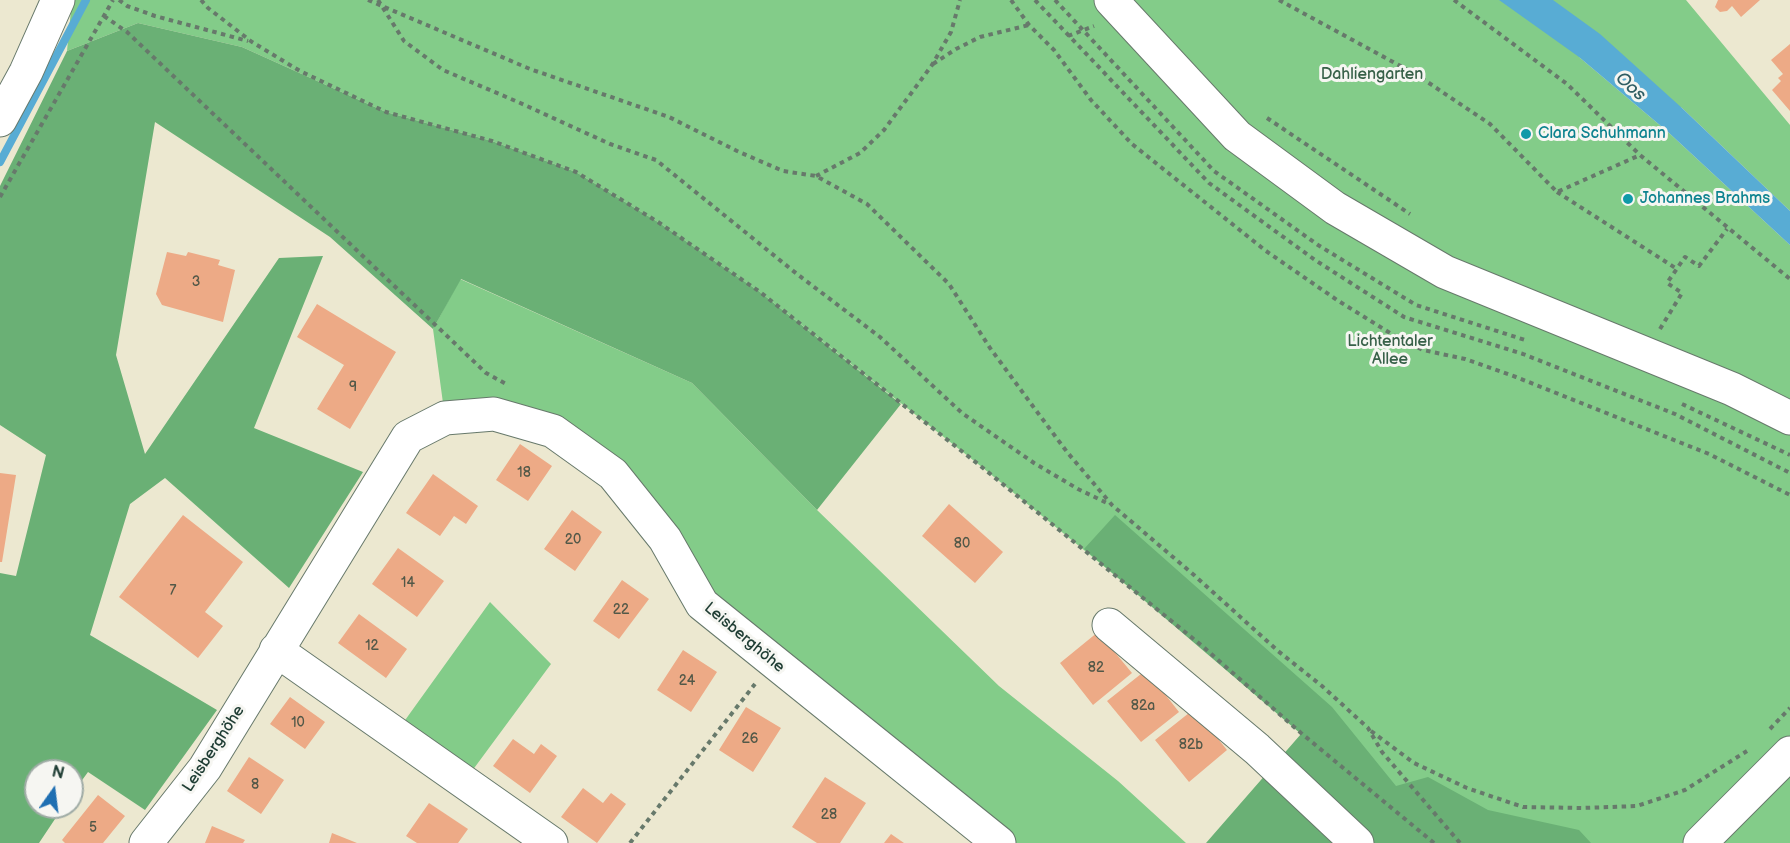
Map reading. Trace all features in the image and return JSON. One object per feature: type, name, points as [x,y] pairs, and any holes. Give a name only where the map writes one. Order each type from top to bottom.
[{"type":"street","points":[[0,120],[26,72],[58,0]]},
{"type":"street","points":[[1111,0],[1237,136],[1335,208],[1445,272],[1652,334],[1732,388],[1790,418]]},
{"type":"street","name":"Leisberghöhe","points":[[146,843],[205,768],[408,437],[445,418],[494,414],[553,431],[613,474],[665,538],[702,604],[999,843]]},
{"type":"street","points":[[1109,625],[1257,749],[1357,843]]},
{"type":"street","points":[[276,650],[551,843]]},
{"type":"street","points":[[1700,843],[1779,742]]},
{"type":"path","points":[[0,197],[113,0]]},
{"type":"path","points":[[119,0],[127,6],[155,16],[252,42]]},
{"type":"path","points":[[201,0],[252,42],[300,71],[386,112],[492,141],[576,172],[658,222],[760,292],[987,471],[1201,645],[1301,733],[1434,843]]},
{"type":"path","points":[[368,0],[378,2],[464,42],[530,69],[669,117],[783,171],[816,176],[867,204],[949,284],[990,348],[1032,405],[1067,452],[1112,505],[1194,574],[1278,651],[1322,686],[1368,728],[1414,763],[1467,788],[1523,807],[1637,806],[1685,790],[1752,748]]},
{"type":"path","points":[[816,176],[860,153],[884,130],[932,65],[951,32],[960,0]]},
{"type":"path","points":[[1011,0],[1029,25],[1054,50],[1091,99],[1132,144],[1266,251],[1336,300],[1423,350],[1465,359],[1709,454],[1790,495]]},
{"type":"path","points":[[1279,0],[1417,75],[1490,124],[1557,192],[1677,269]]},
{"type":"path","points":[[1454,0],[1567,84],[1640,155],[1790,279]]},
{"type":"path","points":[[378,2],[404,41],[443,70],[610,144],[656,160],[797,274],[880,337],[962,414],[1034,463],[1078,489],[1112,505]]},
{"type":"path","points":[[104,16],[127,32],[486,373]]},
{"type":"path","points":[[932,65],[980,37],[1029,25]]},
{"type":"path","points":[[1259,112],[1413,216]]},
{"type":"path","points":[[1557,192],[1640,155]]},
{"type":"path","points":[[1652,334],[1682,293],[1667,283],[1685,257],[1699,266],[1727,229]]},
{"type":"path","points":[[1652,334],[1671,332]]},
{"type":"path","points":[[630,843],[754,685]]},
{"type":"path","points":[[1779,742],[1790,708]]},
{"type":"path","points":[[1368,728],[1382,752],[1460,843]]},
{"type":"green space","name":"Lichtentaler Allee","points":[[72,0],[1686,0],[1790,125],[1790,211],[1682,108],[1579,57],[1668,132],[1790,245],[1790,843],[1432,843],[1201,645],[978,464],[760,292],[658,222],[576,172],[492,141],[386,112],[242,47],[138,23],[67,51]]},
{"type":"green space","points":[[138,23],[242,47],[386,112],[492,141],[576,172],[658,222],[760,292],[901,404],[817,510],[692,383],[461,279],[433,329],[330,237],[155,122],[116,355],[145,454],[279,258],[323,256],[254,428],[363,472],[289,588],[165,478],[130,504],[90,635],[217,710],[145,810],[88,772],[84,778],[84,759],[24,759],[24,819],[55,819],[39,843],[0,843],[0,573],[16,576],[46,455],[0,425],[0,186],[67,51]]},
{"type":"green space","points":[[460,279],[692,383],[817,510],[999,686],[1118,781],[1186,843],[999,843],[772,662],[665,539],[553,431],[445,418],[433,329]]},
{"type":"green space","points":[[1115,515],[1332,707],[1396,786],[1428,777],[1488,810],[1579,830],[1591,843],[1206,843],[1301,734],[1084,549]]},
{"type":"green space","points":[[490,602],[551,664],[472,771],[403,723]]},
{"type":"water","name":"Oos","points":[[1499,0],[1553,0],[1600,34],[1790,211],[1790,245],[1668,132],[1579,57]]},
{"type":"building","points":[[1718,0],[1760,0],[1741,17],[1732,6],[1727,11],[1720,12],[1715,7]]},
{"type":"building","points":[[1790,44],[1790,111],[1772,90],[1781,81],[1778,78],[1783,74],[1771,60]]},
{"type":"building","points":[[167,252],[186,256],[188,252],[220,260],[218,265],[235,270],[223,322],[162,305],[156,294]]},
{"type":"building","points":[[317,304],[396,352],[350,429],[317,409],[344,365],[297,337]]},
{"type":"building","points":[[520,444],[552,466],[528,501],[496,480]]},
{"type":"building","points":[[0,473],[16,475],[2,562],[0,562]]},
{"type":"building","points":[[433,474],[478,506],[466,524],[454,516],[440,536],[406,513]]},
{"type":"building","points":[[949,504],[1003,552],[975,583],[922,536]]},
{"type":"building","points":[[572,510],[602,532],[575,571],[544,549]]},
{"type":"building","points":[[183,515],[243,562],[205,612],[223,626],[198,658],[119,597]]},
{"type":"building","points":[[398,548],[444,581],[417,617],[372,584]]},
{"type":"building","points":[[622,580],[649,599],[619,639],[593,621]]},
{"type":"building","points":[[359,614],[407,649],[386,678],[338,643]]},
{"type":"building","points":[[1098,632],[1132,673],[1093,705],[1060,663]]},
{"type":"building","points":[[683,650],[717,672],[691,712],[657,690]]},
{"type":"building","points":[[1146,670],[1179,712],[1141,742],[1107,701]]},
{"type":"building","points":[[290,697],[325,722],[305,749],[270,724]]},
{"type":"building","points":[[746,707],[781,728],[753,772],[719,750]]},
{"type":"building","points":[[1194,709],[1227,750],[1189,782],[1155,740]]},
{"type":"building","points":[[513,739],[534,754],[541,744],[557,756],[530,793],[493,766]]},
{"type":"building","points":[[249,757],[284,780],[261,814],[227,791]]},
{"type":"building","points":[[825,777],[866,803],[840,843],[817,843],[792,827]]},
{"type":"building","points":[[583,788],[603,803],[611,793],[626,804],[597,843],[561,817]]},
{"type":"building","points":[[98,795],[125,816],[103,843],[65,843],[62,840],[79,819],[84,819],[84,812]]},
{"type":"building","points":[[429,803],[468,829],[458,843],[417,843],[406,836]]},
{"type":"building","points":[[212,826],[245,840],[243,843],[205,843]]},
{"type":"building","points":[[332,833],[357,843],[329,843]]},
{"type":"building","points":[[891,834],[904,843],[884,843]]},
{"type":"waterway","points":[[0,162],[86,0]]},
{"type":"place","name":"Clara Schuhmann","points":[[1526,134]]},
{"type":"place","name":"Johannes Brahms","points":[[1628,199]]},
{"type":"park label","name":"Dahliengarten","points":[[1372,75]]}]
